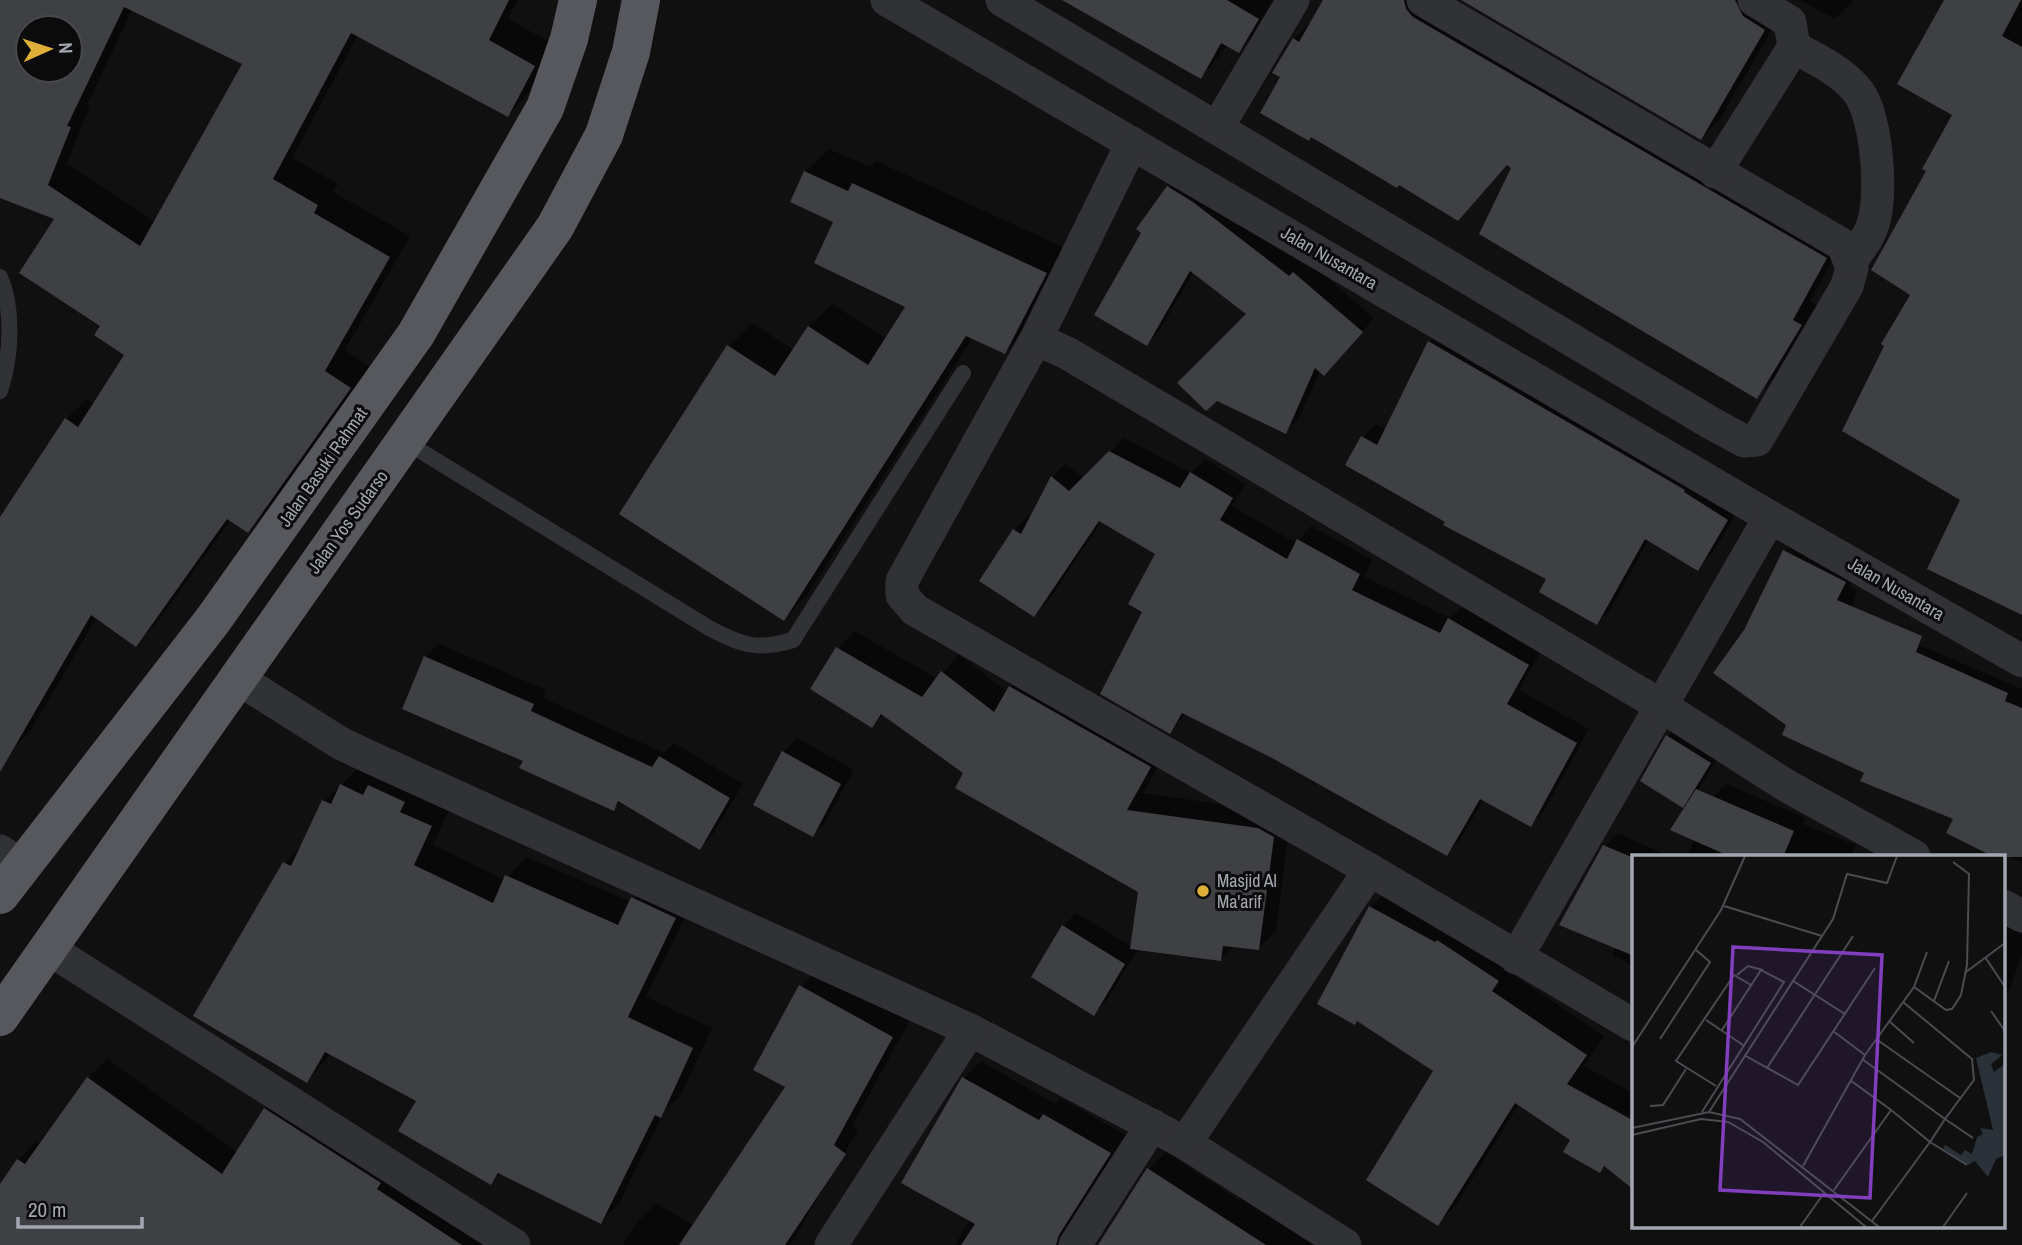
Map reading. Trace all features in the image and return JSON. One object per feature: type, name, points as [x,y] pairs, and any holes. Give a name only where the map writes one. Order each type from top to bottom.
[{"type":"highway","name":"Jalan Basuki Rahmat","points":[[7,871],[213,620],[416,334],[545,108],[569,39],[578,0]]},
{"type":"highway","name":"Jalan Yos Sudarso","points":[[0,1017],[555,227],[604,135],[632,52],[641,0]]},
{"type":"street","name":"Jalan Nusantara","points":[[887,0],[1770,517],[2022,661]]},
{"type":"street","points":[[1002,0],[1744,441],[1757,440],[1763,433],[1847,286],[1851,261],[1874,222],[1878,166],[1874,135],[1858,91],[1839,73],[1794,47]]},
{"type":"street","points":[[1217,128],[1293,0]]},
{"type":"street","points":[[1423,0],[1843,245],[1851,261]]},
{"type":"street","points":[[1715,172],[1794,47],[1790,22],[1754,0]]},
{"type":"street","points":[[1132,143],[1036,339],[902,582],[901,589],[908,604],[1370,870],[1632,1025]]},
{"type":"street","points":[[1036,339],[1067,353],[1660,705],[1787,786],[1912,855]]},
{"type":"street","points":[[1516,958],[1770,517]]},
{"type":"street","points":[[237,678],[351,748],[970,1030],[1185,1143],[1328,1240]]},
{"type":"street","points":[[1185,1143],[1370,870]]},
{"type":"street","points":[[2004,907],[2022,916]]},
{"type":"street","points":[[48,950],[514,1245]]},
{"type":"street","points":[[831,1245],[970,1030]]},
{"type":"street","points":[[1075,1245],[1152,1125]]},
{"type":"lane","points":[[0,277],[6,290],[8,323],[7,358],[0,391]]},
{"type":"lane","points":[[406,442],[709,628],[740,645],[771,646],[793,640],[963,373]]},
{"type":"building","points":[[0,0],[509,0],[489,40],[535,66],[508,117],[351,33],[273,179],[318,205],[314,213],[390,257],[325,371],[351,388],[248,533],[227,519],[136,647],[91,615],[0,772],[0,517],[65,418],[78,427],[124,355],[94,335],[100,326],[19,273],[54,219],[0,198]],"holes":[[[124,7],[242,64],[140,246],[48,185],[71,127],[67,126]]]},
{"type":"building","points":[[1062,0],[1227,0],[1259,19],[1239,53],[1221,43],[1201,79]]},
{"type":"building","points":[[1323,0],[1404,0],[1406,9],[1413,17],[1827,258],[1793,320],[1802,325],[1757,399],[1479,234],[1511,168],[1507,165],[1458,221],[1311,137],[1309,141],[1260,113],[1280,77],[1272,73],[1293,38],[1299,42]]},
{"type":"building","points":[[1461,0],[1735,0],[1743,16],[1765,30],[1701,140]]},
{"type":"building","points":[[1944,0],[2021,0],[2002,36],[2022,47],[2022,615],[1927,569],[1960,500],[1842,431],[1884,346],[1881,344],[1910,295],[1871,270],[1926,171],[1922,169],[1952,115],[1897,84]]},
{"type":"building","points":[[804,171],[848,191],[852,183],[1047,273],[1005,354],[966,336],[784,621],[619,514],[727,345],[775,376],[808,326],[868,365],[905,307],[814,263],[833,222],[790,202]]},
{"type":"building","points":[[1167,186],[1193,202],[1289,276],[1293,272],[1363,332],[1324,376],[1315,368],[1286,434],[1217,401],[1206,411],[1177,383],[1246,314],[1190,271],[1147,346],[1094,315],[1141,233],[1136,229]]},
{"type":"building","points":[[1428,341],[1685,490],[1684,492],[1728,520],[1698,571],[1645,539],[1597,625],[1539,592],[1546,579],[1443,525],[1445,522],[1345,465],[1361,436],[1377,445]]},
{"type":"building","points":[[1109,451],[1180,488],[1190,472],[1233,498],[1220,520],[1287,559],[1297,539],[1360,574],[1352,590],[1440,633],[1448,618],[1529,665],[1507,704],[1577,743],[1531,827],[1480,799],[1447,856],[1272,758],[1182,713],[1170,734],[1100,694],[1142,612],[1128,604],[1155,554],[1099,521],[1034,617],[979,581],[1013,529],[1021,534],[1051,476],[1069,491]]},
{"type":"building","points":[[1783,550],[1846,582],[1837,600],[1922,636],[1916,652],[2008,693],[2005,701],[2022,708],[2022,857],[1990,855],[1946,833],[1953,819],[1860,781],[1864,773],[1782,735],[1786,725],[1713,673],[1744,630]]},
{"type":"building","points":[[836,647],[922,697],[941,671],[994,712],[1009,686],[1151,767],[1127,810],[1258,828],[1274,837],[1259,950],[1223,946],[1221,961],[1130,949],[1138,892],[955,788],[963,773],[881,714],[872,728],[810,689]]},
{"type":"building","points":[[424,656],[534,704],[531,711],[652,767],[659,756],[730,798],[700,850],[618,801],[614,811],[519,768],[523,761],[402,709]]},
{"type":"building","points":[[1666,735],[1711,763],[1683,808],[1640,781]]},
{"type":"building","points":[[782,751],[841,784],[813,837],[753,805]]},
{"type":"building","points":[[340,784],[363,795],[368,785],[405,802],[400,812],[432,826],[414,865],[493,903],[505,875],[618,925],[631,897],[676,918],[628,1017],[693,1048],[661,1118],[655,1115],[601,1224],[498,1173],[491,1185],[398,1131],[416,1101],[325,1052],[307,1083],[193,1016],[283,862],[291,866],[322,800],[331,804]]},
{"type":"building","points":[[1696,789],[1794,831],[1784,855],[1726,855],[1670,830]]},
{"type":"building","points":[[1603,845],[1632,857],[1632,955],[1559,925]]},
{"type":"building","points":[[1369,906],[1435,942],[1437,940],[1499,981],[1492,991],[1587,1055],[1567,1084],[1632,1120],[1632,1188],[1604,1166],[1600,1173],[1563,1152],[1570,1140],[1515,1103],[1438,1226],[1366,1180],[1433,1071],[1357,1021],[1355,1025],[1317,1004]]},
{"type":"building","points":[[1062,925],[1125,964],[1094,1016],[1031,977]]},
{"type":"building","points":[[799,985],[893,1037],[834,1145],[846,1154],[785,1245],[679,1245],[785,1087],[753,1070]]},
{"type":"building","points":[[87,1077],[222,1174],[264,1108],[381,1183],[377,1189],[462,1245],[0,1245],[0,1184],[17,1159],[25,1164]]},
{"type":"building","points":[[962,1077],[1039,1120],[1043,1114],[1111,1153],[1059,1235],[1056,1245],[961,1245],[975,1224],[901,1183]]},
{"type":"building","points":[[1147,1168],[1266,1245],[1098,1245]]},
{"type":"place","name":"Masjid Al Ma'arif","points":[[1203,891]]}]
